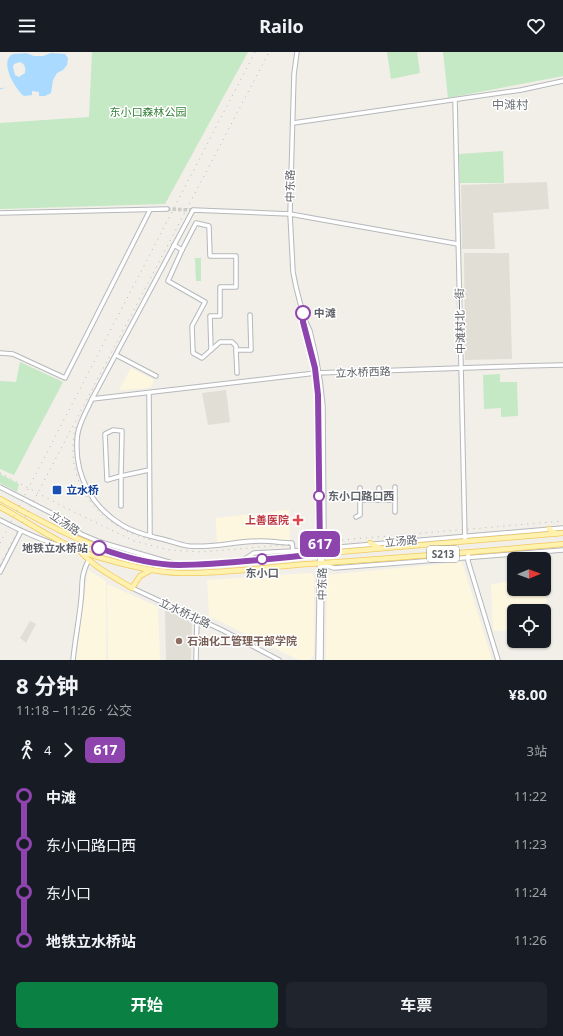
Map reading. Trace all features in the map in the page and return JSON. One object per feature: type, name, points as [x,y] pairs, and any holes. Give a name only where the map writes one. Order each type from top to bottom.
[{"type":"main road","name":"立汤路","points":[[0,499],[44,523],[100,549],[150,562],[179,565],[322,554],[465,538],[563,533]]},
{"type":"main road","name":"立汤路","points":[[0,507],[79,550],[104,559],[151,570],[179,573],[467,555],[563,544]]},
{"type":"main road","points":[[549,529],[556,534]]},
{"type":"main road","points":[[370,543],[379,548]]},
{"type":"main road","points":[[79,550],[88,560],[107,574],[132,588],[140,576],[151,570]]},
{"type":"street","name":"中东路","points":[[297,52],[294,74],[290,167],[290,214],[293,272],[304,318],[303,322],[318,373],[322,548],[318,660]]},
{"type":"street","points":[[293,123],[521,90],[563,82]]},
{"type":"street","name":"中滩村北一街","points":[[455,100],[465,538]]},
{"type":"street","points":[[0,213],[168,209]]},
{"type":"street","points":[[0,353],[13,354],[65,378],[150,210]]},
{"type":"street","points":[[294,551],[292,543],[261,541],[205,546],[187,546],[150,536],[123,526],[104,512],[92,497],[82,479],[78,460],[77,440],[81,423],[92,399],[174,245],[193,210],[290,214],[458,244]]},
{"type":"street","points":[[211,350],[210,316],[220,316],[220,287],[236,287],[236,256],[210,256],[209,226],[196,224],[168,281],[205,302],[192,326],[193,354],[202,358],[211,350],[220,342],[232,342],[236,346],[237,373]]},
{"type":"street","points":[[174,245],[182,250]]},
{"type":"street","points":[[236,350],[251,350],[250,315]]},
{"type":"street","points":[[116,355],[156,376]]},
{"type":"street","name":"立水桥西路","points":[[92,399],[318,373],[563,365]]},
{"type":"street","points":[[149,393],[150,536]]},
{"type":"street","points":[[121,506],[121,476],[122,430],[113,430],[105,434],[107,480],[121,476],[149,470]]},
{"type":"street","name":"立汤路","points":[[0,487],[53,514],[81,534],[100,542],[179,565]]},
{"type":"street","points":[[395,487],[395,512]]},
{"type":"street","points":[[356,517],[360,515],[360,488]]},
{"type":"street","points":[[379,488],[379,500]]},
{"type":"street","points":[[360,500],[395,500]]},
{"type":"street","name":"立汤路","points":[[0,520],[21,531],[62,547],[79,550]]},
{"type":"street","name":"立汤路","points":[[514,535],[563,528]]},
{"type":"street","points":[[0,572],[21,531]]},
{"type":"street","name":"立汤路","points":[[242,561],[254,553],[294,551],[370,543],[465,538]]},
{"type":"street","name":"立汤路","points":[[467,555],[563,550]]},
{"type":"street","points":[[467,555],[497,660]]},
{"type":"street","points":[[73,660],[81,600],[83,571],[88,560]]},
{"type":"street","name":"中东路","points":[[321,564],[321,660]]},
{"type":"street","name":"立水桥北路","points":[[132,588],[197,618],[279,660]]},
{"type":"street","points":[[196,660],[197,618]]},
{"type":"shaded area","points":[[547,182],[549,209],[493,213],[495,249],[462,249],[461,185]]},
{"type":"shaded area","points":[[464,253],[509,253],[512,359],[465,360]]},
{"type":"shaded area","points":[[131,368],[154,380],[150,388],[119,390]]},
{"type":"shaded area","points":[[226,390],[230,422],[208,425],[202,393]]},
{"type":"shaded area","points":[[289,510],[290,540],[217,544],[216,518]]},
{"type":"shaded area","points":[[462,562],[492,660],[326,660],[327,575]]},
{"type":"shaded area","points":[[88,570],[106,581],[106,660],[76,660]]},
{"type":"shaded area","points":[[312,573],[314,577],[314,655],[310,660],[299,660],[209,616],[207,580]]},
{"type":"shaded area","points":[[507,582],[507,596],[546,596],[547,604],[507,604],[507,630],[493,631],[491,584]]},
{"type":"shaded area","points":[[107,584],[158,607],[160,660],[108,660]]},
{"type":"shaded area","name":"石油化工管理干部学院","points":[[165,610],[192,622],[191,660],[166,660]]},
{"type":"shaded area","points":[[30,621],[36,624],[26,643],[20,638]]},
{"type":"green space","name":"东小口森林公园","points":[[92,52],[248,52],[165,204],[0,209],[0,123],[89,117]]},
{"type":"green space","points":[[387,52],[417,52],[420,73],[391,79]]},
{"type":"green space","points":[[443,52],[563,52],[563,76],[448,98]]},
{"type":"green space","points":[[503,151],[504,183],[460,183],[459,154]]},
{"type":"green space","points":[[195,258],[201,258],[201,281],[196,281]]},
{"type":"green space","points":[[20,362],[63,382],[14,475],[0,469],[0,381],[16,382]]},
{"type":"green space","points":[[500,374],[500,382],[517,382],[518,416],[501,417],[501,408],[484,409],[483,375]]},
{"type":"green space","points":[[0,474],[19,484],[17,492],[0,483]]},
{"type":"water","points":[[26,53],[34,56],[43,56],[51,53],[65,54],[68,58],[67,65],[63,70],[57,73],[53,80],[51,93],[45,96],[39,96],[39,92],[32,91],[32,95],[24,96],[13,83],[8,70],[8,59],[12,54]],"holes":[[[20,62],[25,66],[25,73],[19,77],[15,75],[13,67],[14,64]]]},
{"type":"tunnel","points":[[167,209],[193,210]]},
{"type":"railway","points":[[0,543],[255,52]]},
{"type":"railway","points":[[0,565],[269,52]]},
{"type":"railway","points":[[76,427],[73,455],[81,486],[89,500],[99,512],[111,522],[124,530],[155,541]]},
{"type":"railway","points":[[0,473],[64,507],[134,541],[169,550],[202,552],[563,521]]},
{"type":"bus line","name":"617","points":[[99,548],[119,555],[150,562],[179,565],[320,554],[317,379],[303,322],[303,313]]},
{"type":"place","name":"中滩","points":[[303,313]]},
{"type":"place","name":"立水桥","points":[[57,490]]},
{"type":"place","name":"东小口路口西","points":[[319,496]]},
{"type":"place","name":"上善医院","points":[[298,520]]},
{"type":"place","name":"地铁立水桥站","points":[[99,548]]},
{"type":"place","name":"东小口","points":[[262,559]]},
{"type":"place","name":"石油化工管理干部学院","points":[[179,641]]},
{"type":"district","name":"中滩村","points":[[510,105]]}]
